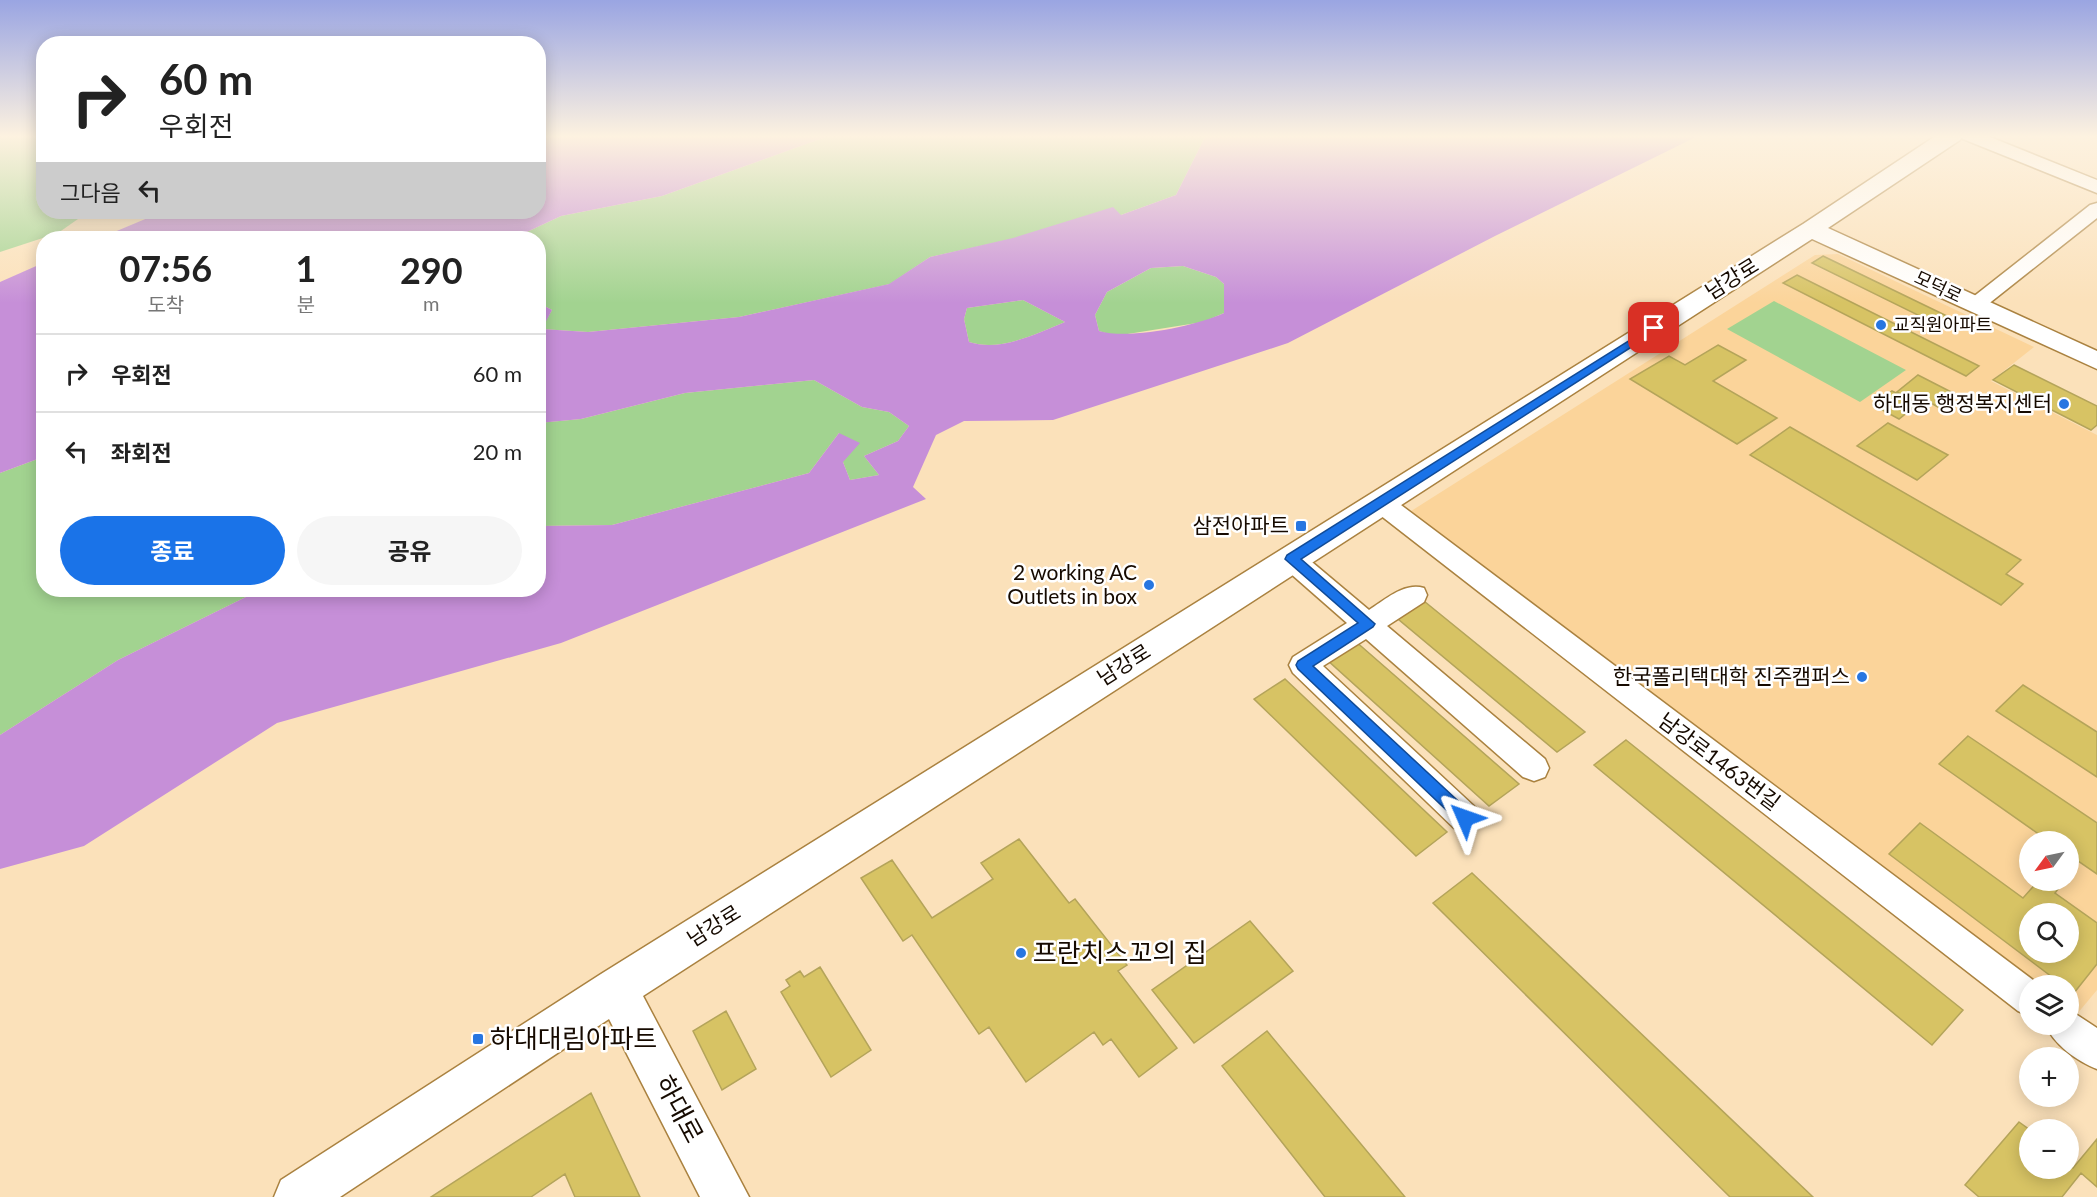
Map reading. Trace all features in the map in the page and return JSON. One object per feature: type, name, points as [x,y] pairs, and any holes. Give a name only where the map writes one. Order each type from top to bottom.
[{"type":"street","name":"남강로","points":[[298,1197],[616,989],[1868,191]]},
{"type":"street","points":[[1975,304],[2097,209]]},
{"type":"street","name":"모덕로","points":[[1811,229],[2097,361]]},
{"type":"street","name":"남강로1463번길","points":[[1380,502],[2019,991]]},
{"type":"street","points":[[1291,559],[1534,768]]},
{"type":"street","points":[[1414,596],[1303,665],[1465,818]]},
{"type":"street","name":"하대로","points":[[616,989],[726,1197]]},
{"type":"street","points":[[2077,1035],[2097,1051]]},
{"type":"shaded area","points":[[546,191],[676,191],[662,196],[561,216],[529,231],[117,231],[145,219],[546,219]]},
{"type":"shaded area","points":[[1178,191],[1587,191],[1288,343],[1053,420],[964,421],[936,435],[913,487],[926,499],[561,643],[277,723],[84,846],[0,869],[0,735],[118,660],[246,597],[546,597],[546,526],[612,525],[809,473],[839,433],[860,443],[843,462],[850,480],[879,475],[864,456],[898,441],[909,426],[889,412],[862,407],[814,380],[685,393],[581,419],[546,422],[546,329],[588,332],[739,317],[889,284],[930,257],[1013,238],[1113,207],[1121,215],[1176,195]],"holes":[[[1183,266],[1216,277],[1224,284],[1224,313],[1197,323],[1144,333],[1099,331],[1095,315],[1107,292],[1151,268]],[[1023,300],[1065,322],[1018,340],[981,345],[969,342],[964,319],[967,308]]]},
{"type":"shaded area","name":"한국폴리택대학 진주캠퍼스","points":[[1838,254],[2034,347],[1991,381],[2097,435],[2097,990],[2079,1012],[2079,975],[2026,975],[1408,513],[1815,255]]},
{"type":"shaded area","points":[[36,266],[36,460],[0,473],[0,282]]},
{"type":"shaded area","points":[[546,307],[552,310],[546,321]]},
{"type":"green space","points":[[0,191],[36,191],[36,219],[78,219],[61,231],[36,231],[36,240],[0,252]]},
{"type":"green space","points":[[676,191],[1178,191],[1176,195],[1121,215],[930,257],[890,284],[739,317],[588,332],[546,329],[546,320],[552,310],[546,307],[546,231],[529,231],[561,216],[662,196]]},
{"type":"green space","points":[[1183,266],[1216,277],[1224,284],[1224,313],[1203,322],[1115,336],[1099,331],[1095,315],[1107,292],[1151,268]]},
{"type":"green space","points":[[1023,300],[1065,322],[1006,343],[981,345],[969,342],[964,319],[967,308]]},
{"type":"green space","points":[[1774,301],[1906,370],[1860,402],[1727,329]]},
{"type":"green space","points":[[814,380],[862,407],[889,412],[909,426],[898,441],[864,456],[879,475],[850,480],[843,462],[839,433],[809,473],[612,525],[546,526],[546,422],[581,419],[685,393]]},
{"type":"green space","points":[[36,460],[36,597],[246,597],[118,660],[0,735],[0,473]]},
{"type":"building","name":"교직원아파트","points":[[1823,256],[1955,320],[1944,328],[1812,263]]},
{"type":"building","name":"교직원아파트","points":[[1797,275],[1979,366],[1966,376],[1783,283]]},
{"type":"building","points":[[1718,345],[1746,360],[1713,381],[1777,418],[1737,444],[1630,379],[1669,356],[1685,365]]},
{"type":"building","points":[[2014,365],[2097,406],[2097,425],[2091,430],[1993,380]]},
{"type":"building","points":[[1918,375],[1955,394],[1938,407],[1922,398],[1917,403],[1897,392]]},
{"type":"building","points":[[1892,391],[1918,404],[1899,419],[1873,405]]},
{"type":"building","points":[[1888,423],[1948,455],[1917,480],[1857,446]]},
{"type":"building","points":[[1790,427],[2021,560],[2006,574],[2023,584],[2001,605],[1750,455]]},
{"type":"building","points":[[1419,597],[1585,732],[1557,752],[1392,614]]},
{"type":"building","points":[[1354,640],[1519,784],[1489,806],[1325,658]]},
{"type":"building","points":[[1285,679],[1447,832],[1416,856],[1254,699]]},
{"type":"building","points":[[2023,685],[2097,732],[2097,777],[1996,711]]},
{"type":"building","points":[[1968,736],[2097,823],[2097,874],[2079,862],[2079,831],[2034,831],[1939,764]]},
{"type":"building","points":[[1626,740],[1963,1010],[1932,1045],[1594,765]]},
{"type":"building","points":[[1920,823],[2023,898],[2029,891],[2057,891],[2055,893],[2069,903],[2019,903],[2019,952],[1889,854]]},
{"type":"building","name":"프란치스꼬의 집","points":[[1019,839],[1069,903],[1075,899],[1127,965],[1118,971],[1177,1048],[1139,1077],[1111,1039],[1103,1045],[1094,1032],[1026,1082],[989,1027],[979,1034],[912,935],[903,941],[861,878],[892,860],[932,918],[993,879],[981,863]]},
{"type":"building","points":[[1472,873],[1813,1197],[1730,1197],[1433,903]]},
{"type":"building","points":[[2079,910],[2097,923],[2097,964],[2079,987],[2079,975],[2049,975],[2034,963],[2079,963]]},
{"type":"building","points":[[1250,921],[1293,971],[1194,1043],[1152,990]]},
{"type":"building","points":[[820,967],[871,1050],[831,1077],[781,992],[790,986],[786,980],[800,971],[804,977]]},
{"type":"building","points":[[726,1011],[756,1069],[722,1090],[693,1031]]},
{"type":"building","points":[[1267,1031],[1405,1197],[1325,1197],[1222,1066]]},
{"type":"building","points":[[591,1093],[640,1197],[575,1197],[565,1174],[531,1197],[431,1197]]},
{"type":"building","points":[[2019,1122],[2019,1179],[2076,1179],[2062,1197],[1979,1197],[1965,1185]]},
{"type":"building","points":[[2097,1139],[2097,1187],[2081,1173],[2079,1176],[2079,1161]]},
{"type":"place","name":"교직원아파트","points":[[1881,325]]},
{"type":"place","name":"하대동 행정복지센터","points":[[2064,404]]},
{"type":"place","name":"삼전아파트","points":[[1301,526]]},
{"type":"place","name":"2 working AC Outlets in box","points":[[1149,585]]},
{"type":"place","name":"한국폴리택대학 진주캠퍼스","points":[[1862,677]]},
{"type":"place","name":"프란치스꼬의 집","points":[[1021,953]]},
{"type":"place","name":"하대대림아파트","points":[[478,1039]]},
{"type":"route","points":[[1465,818],[1303,665],[1368,624],[1291,559],[1654,328]]}]
